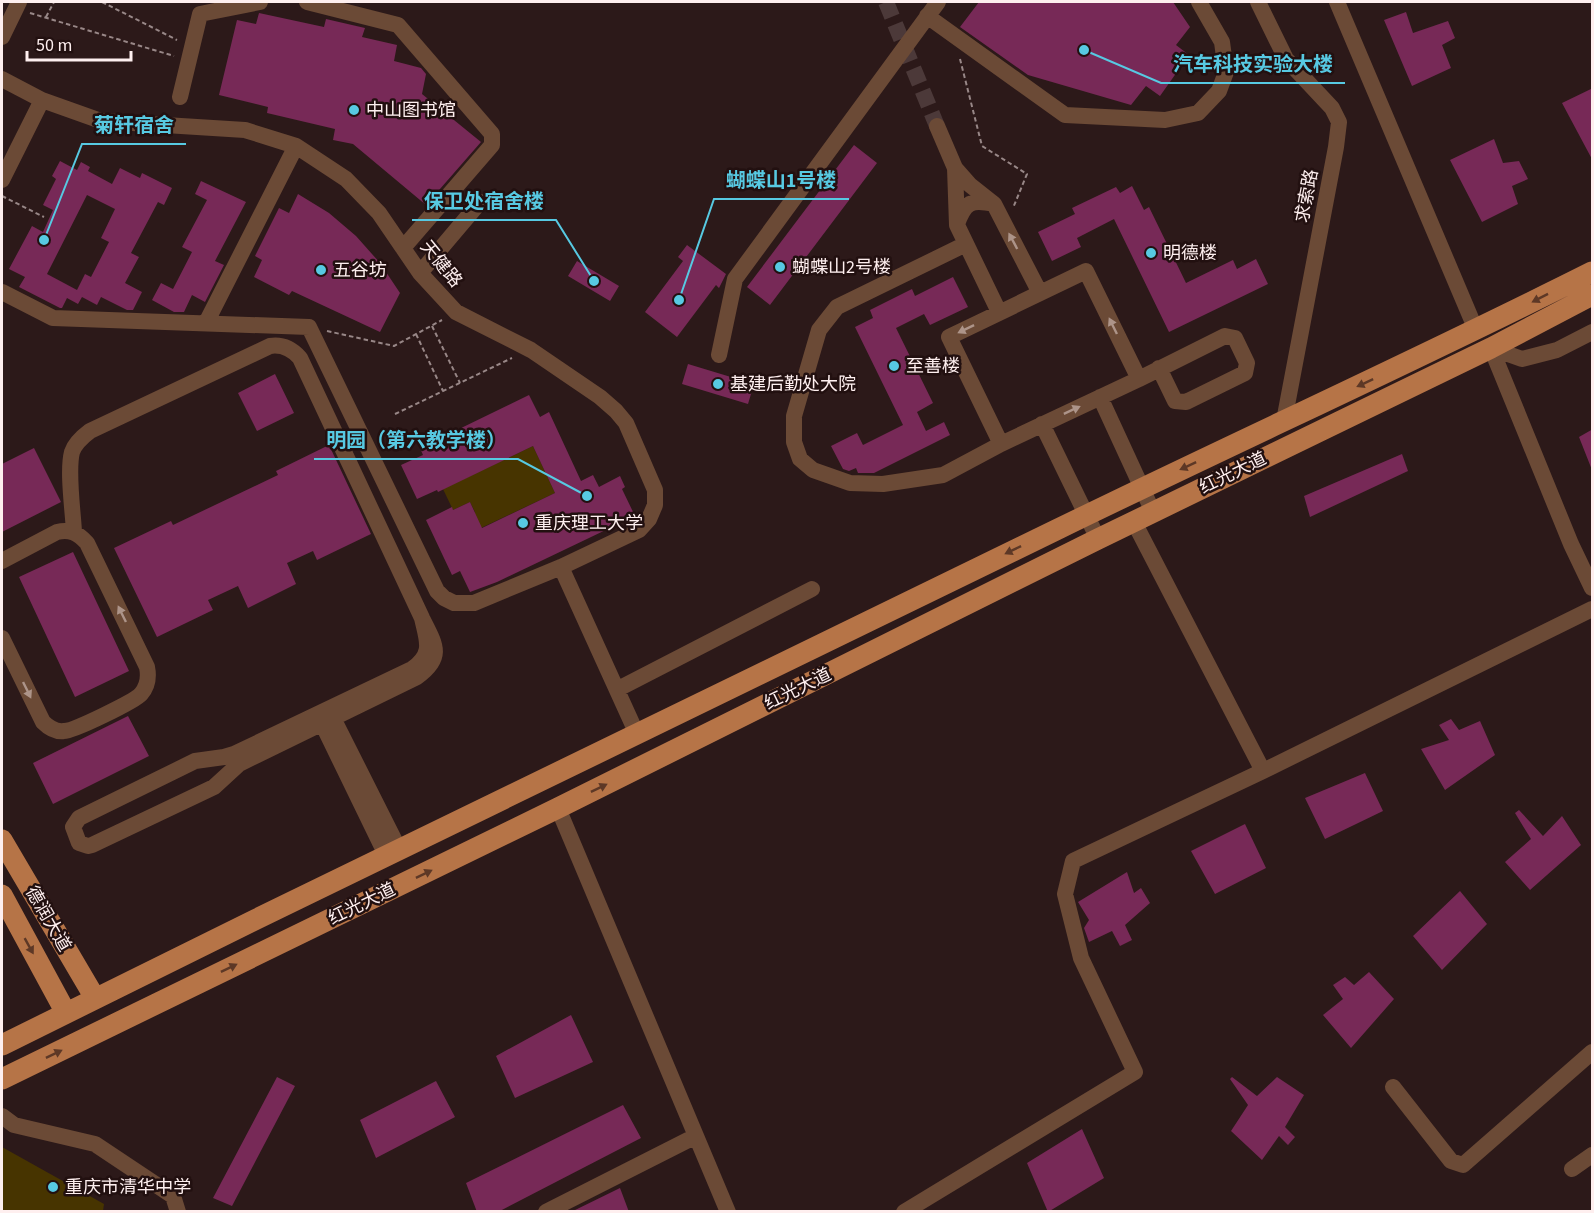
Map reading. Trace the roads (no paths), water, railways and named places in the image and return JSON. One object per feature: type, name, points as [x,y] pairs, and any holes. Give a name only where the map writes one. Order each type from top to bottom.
[{"type":"main road","name":"红光大道","points":[[2,1046],[636,732],[1593,272]]},
{"type":"main road","name":"红光大道","points":[[2,1079],[558,808],[1098,539],[1491,348],[1593,295]]},
{"type":"main road","name":"德润大道","points":[[2,840],[95,998]]},
{"type":"main road","name":"德润大道","points":[[2,895],[66,1013]]},
{"type":"street","points":[[180,97],[200,15],[260,2]]},
{"type":"street","points":[[307,2],[398,25],[492,134],[492,145],[403,248]]},
{"type":"street","points":[[719,355],[735,279],[938,2]]},
{"type":"street","points":[[927,16],[1065,115],[1166,120],[1198,113],[1219,91],[1226,72],[1222,42],[1199,2]]},
{"type":"street","name":"求索路","points":[[1258,2],[1286,59],[1332,108],[1339,122],[1284,421]]},
{"type":"street","points":[[1337,2],[1476,330]]},
{"type":"street","points":[[2,37],[17,5]]},
{"type":"street","name":"天健路","points":[[2,79],[42,100],[101,122],[245,130],[296,146],[346,179],[379,213],[420,273],[456,312],[531,350],[600,397],[616,411],[626,423],[655,490],[655,505],[649,519],[639,530],[561,567],[474,603],[454,603],[436,591],[309,327],[206,323]]},
{"type":"street","points":[[2,180],[42,100]]},
{"type":"street","points":[[937,126],[955,168],[970,185],[994,204],[1040,293]]},
{"type":"street","points":[[2,292],[52,318],[206,323],[296,146]]},
{"type":"street","points":[[955,168],[957,225],[999,312]]},
{"type":"street","points":[[957,225],[962,212],[969,203],[980,201],[994,204]]},
{"type":"street","points":[[420,273],[480,202]]},
{"type":"street","points":[[966,244],[837,307],[819,330],[794,416],[794,442],[800,459],[813,470],[850,483],[883,484],[943,475],[1001,444],[1225,336],[1235,338],[1247,363],[1245,373],[1186,402],[1175,401],[1159,368]]},
{"type":"street","points":[[1001,444],[949,337],[1086,271],[1139,379]]},
{"type":"street","points":[[1491,348],[1522,359],[1557,350],[1593,332]]},
{"type":"street","points":[[74,532],[70,464],[72,453],[82,437],[90,431],[270,346],[284,346],[295,352],[300,358],[436,647],[436,653],[430,666],[417,677],[224,758],[195,761],[79,818],[73,830],[79,843],[92,845],[214,786],[239,764],[325,716]]},
{"type":"street","points":[[1491,348],[1571,544],[1593,588]]},
{"type":"street","points":[[1100,397],[1154,512]]},
{"type":"street","points":[[1042,424],[1098,539]]},
{"type":"street","points":[[1134,522],[1263,771]]},
{"type":"street","points":[[2,561],[57,532],[65,530],[74,532],[87,543],[147,667],[149,677],[146,686],[136,699],[69,730],[56,731],[43,722],[5,655]]},
{"type":"street","points":[[561,567],[636,732]]},
{"type":"street","points":[[618,690],[812,589]]},
{"type":"street","points":[[904,1212],[1135,1072],[1081,958],[1065,894],[1073,861],[1263,771],[1593,609]]},
{"type":"street","points":[[325,716],[392,852]]},
{"type":"street","points":[[558,808],[728,1212]]},
{"type":"street","points":[[1393,1087],[1451,1161],[1463,1165],[1593,1052]]},
{"type":"street","points":[[2,1116],[14,1125],[95,1144],[173,1196],[178,1212]]},
{"type":"street","points":[[546,1212],[696,1137]]},
{"type":"street","points":[[1572,1169],[1593,1155]]},
{"type":"tunnel","points":[[886,2],[937,126]]},
{"type":"place","name":"汽车科技实验大楼","points":[[1084,50]]},
{"type":"place","name":"中山图书馆","points":[[354,110]]},
{"type":"place","name":"菊轩宿舍","points":[[44,240]]},
{"type":"place","name":"明德楼","points":[[1151,253]]},
{"type":"place","name":"蝴蝶山2号楼","points":[[780,267]]},
{"type":"place","name":"五谷坊","points":[[321,270]]},
{"type":"place","name":"保卫处宿舍楼","points":[[594,281]]},
{"type":"place","name":"蝴蝶山1号楼","points":[[679,300]]},
{"type":"place","name":"至善楼","points":[[894,366]]},
{"type":"place","name":"基建后勤处大院","points":[[718,384]]},
{"type":"place","name":"明园（第六教学楼）","points":[[587,496]]},
{"type":"place","name":"重庆理工大学","points":[[523,523]]},
{"type":"place","name":"重庆市清华中学","points":[[53,1187]]}]
